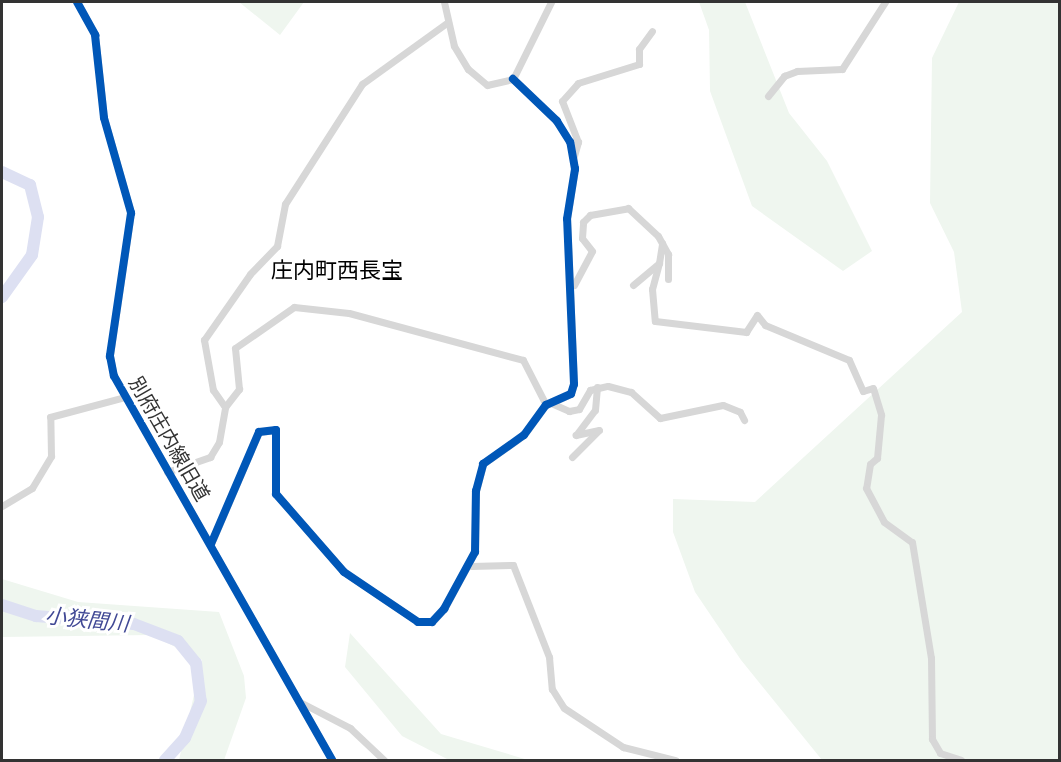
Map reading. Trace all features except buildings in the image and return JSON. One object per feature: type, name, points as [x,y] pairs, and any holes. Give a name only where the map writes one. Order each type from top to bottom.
[{"type":"street","name":"別府庄内線旧道","points":[[77,2],[95,35],[104,118],[131,213],[110,356],[125,397],[211,544],[332,760]]},
{"type":"street","points":[[444,2],[454,46],[475,75],[487,85],[513,79]]},
{"type":"street","points":[[513,79],[551,2]]},
{"type":"street","points":[[768,96],[797,71],[842,69],[850,62],[873,12],[885,2]]},
{"type":"street","points":[[225,407],[213,390],[204,340],[250,274],[277,246],[285,204],[363,84],[448,22]]},
{"type":"street","points":[[211,544],[259,432],[276,430],[276,494],[282,504],[344,572],[400,613],[432,622],[471,566],[483,464],[524,435],[549,404],[571,394],[574,384],[572,290],[567,219],[573,158],[579,142],[562,101],[578,83],[639,64],[639,49],[652,31]]},
{"type":"street","points":[[513,79],[557,121],[573,158]]},
{"type":"street","points":[[572,290],[592,251],[582,231],[590,215],[628,208],[662,243],[668,255],[668,279]]},
{"type":"street","points":[[662,243],[652,289],[655,321],[746,332],[758,315],[765,325],[849,360],[863,391],[873,388],[881,415],[877,458],[870,464],[866,488],[884,522],[912,542],[931,658],[932,739],[940,753],[961,760]]},
{"type":"street","points":[[633,285],[659,262]]},
{"type":"street","points":[[167,472],[210,457],[219,442],[225,407],[239,389],[235,348],[259,328],[303,306],[383,321],[522,360],[549,404],[569,411],[579,409],[597,387]]},
{"type":"street","points":[[597,387],[631,392],[660,418],[723,405],[744,420]]},
{"type":"street","points":[[572,457],[599,430],[576,435],[595,410],[597,387]]},
{"type":"street","points":[[2,506],[32,489],[51,456],[50,417],[125,397]]},
{"type":"street","points":[[471,566],[513,565],[549,657],[552,689],[564,708],[623,747],[675,760]]},
{"type":"street","points":[[298,701],[340,721],[384,760]]},
{"type":"shaded area","points":[[239,2],[304,2],[280,35]]},
{"type":"shaded area","points":[[699,2],[745,2],[789,113],[827,161],[872,251],[843,271],[752,206],[710,91],[709,30]]},
{"type":"shaded area","points":[[959,2],[1059,2],[1059,760],[822,760],[741,660],[695,592],[673,532],[673,499],[755,502],[962,312],[954,252],[930,203],[932,58]]},
{"type":"shaded area","points":[[2,579],[78,602],[219,612],[244,676],[246,698],[224,760],[179,760],[202,660],[151,635],[2,637]]},
{"type":"shaded area","points":[[350,633],[441,734],[528,760],[449,760],[402,736],[345,667]]},
{"type":"waterway","name":"小狭間川","points":[[2,172],[30,185],[38,217],[32,255],[2,297]]},
{"type":"waterway","name":"小狭間川","points":[[2,605],[36,616],[134,624],[178,641],[196,663],[201,701],[185,738],[165,760]]},
{"type":"cycle path","points":[[77,2],[95,35],[104,118],[131,213],[110,356],[114,376],[332,760]]},
{"type":"cycle path","points":[[211,544],[259,432],[276,430],[276,494],[344,572],[418,622],[432,622],[444,609],[475,552],[476,491],[483,464],[524,435],[546,405],[571,394],[574,384],[567,219],[575,169],[570,142],[557,121],[513,79]]},
{"type":"district","name":"庄内町西長宝","points":[[337,271]]}]
